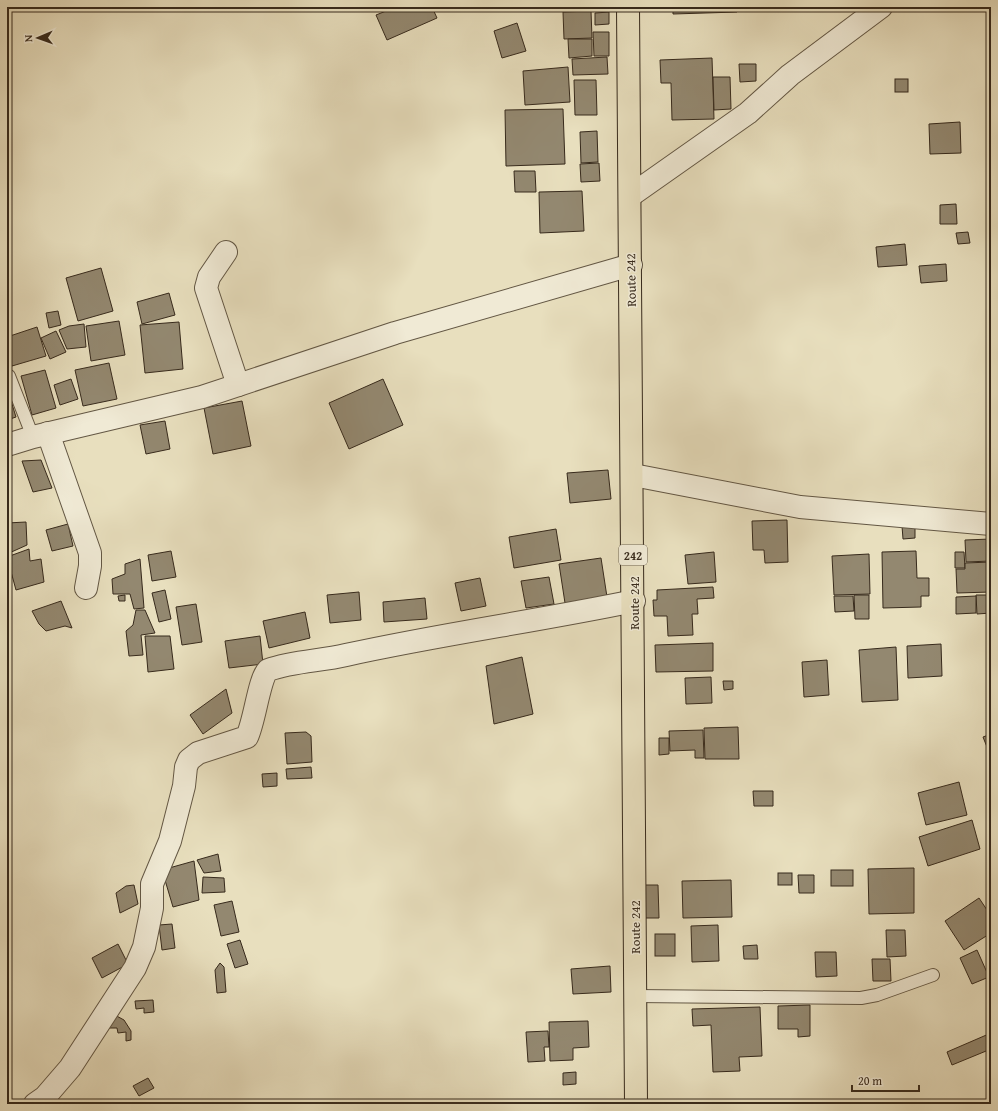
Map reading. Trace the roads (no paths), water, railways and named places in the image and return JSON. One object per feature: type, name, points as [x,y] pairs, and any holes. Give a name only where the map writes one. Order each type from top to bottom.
[{"type":"main road","name":"Route 242","points":[[628,7],[634,602],[636,1104]]},
{"type":"street","points":[[630,196],[748,113],[790,75],[881,7]]},
{"type":"street","points":[[226,252],[209,277],[206,288],[238,385]]},
{"type":"street","points":[[7,446],[41,435],[202,397],[395,333],[631,265]]},
{"type":"street","points":[[41,435],[90,553],[90,566],[86,588]]},
{"type":"street","points":[[633,475],[800,507],[991,524]]},
{"type":"street","points":[[35,1104],[45,1097],[70,1068],[136,968],[144,947],[152,908],[152,884],[170,841],[184,786],[186,767],[189,760],[198,753],[247,737],[258,704],[264,675],[268,670],[492,626],[559,617],[634,602]]},
{"type":"lane","points":[[9,376],[41,435]]},
{"type":"lane","points":[[636,996],[861,998],[877,995],[933,975]]}]
